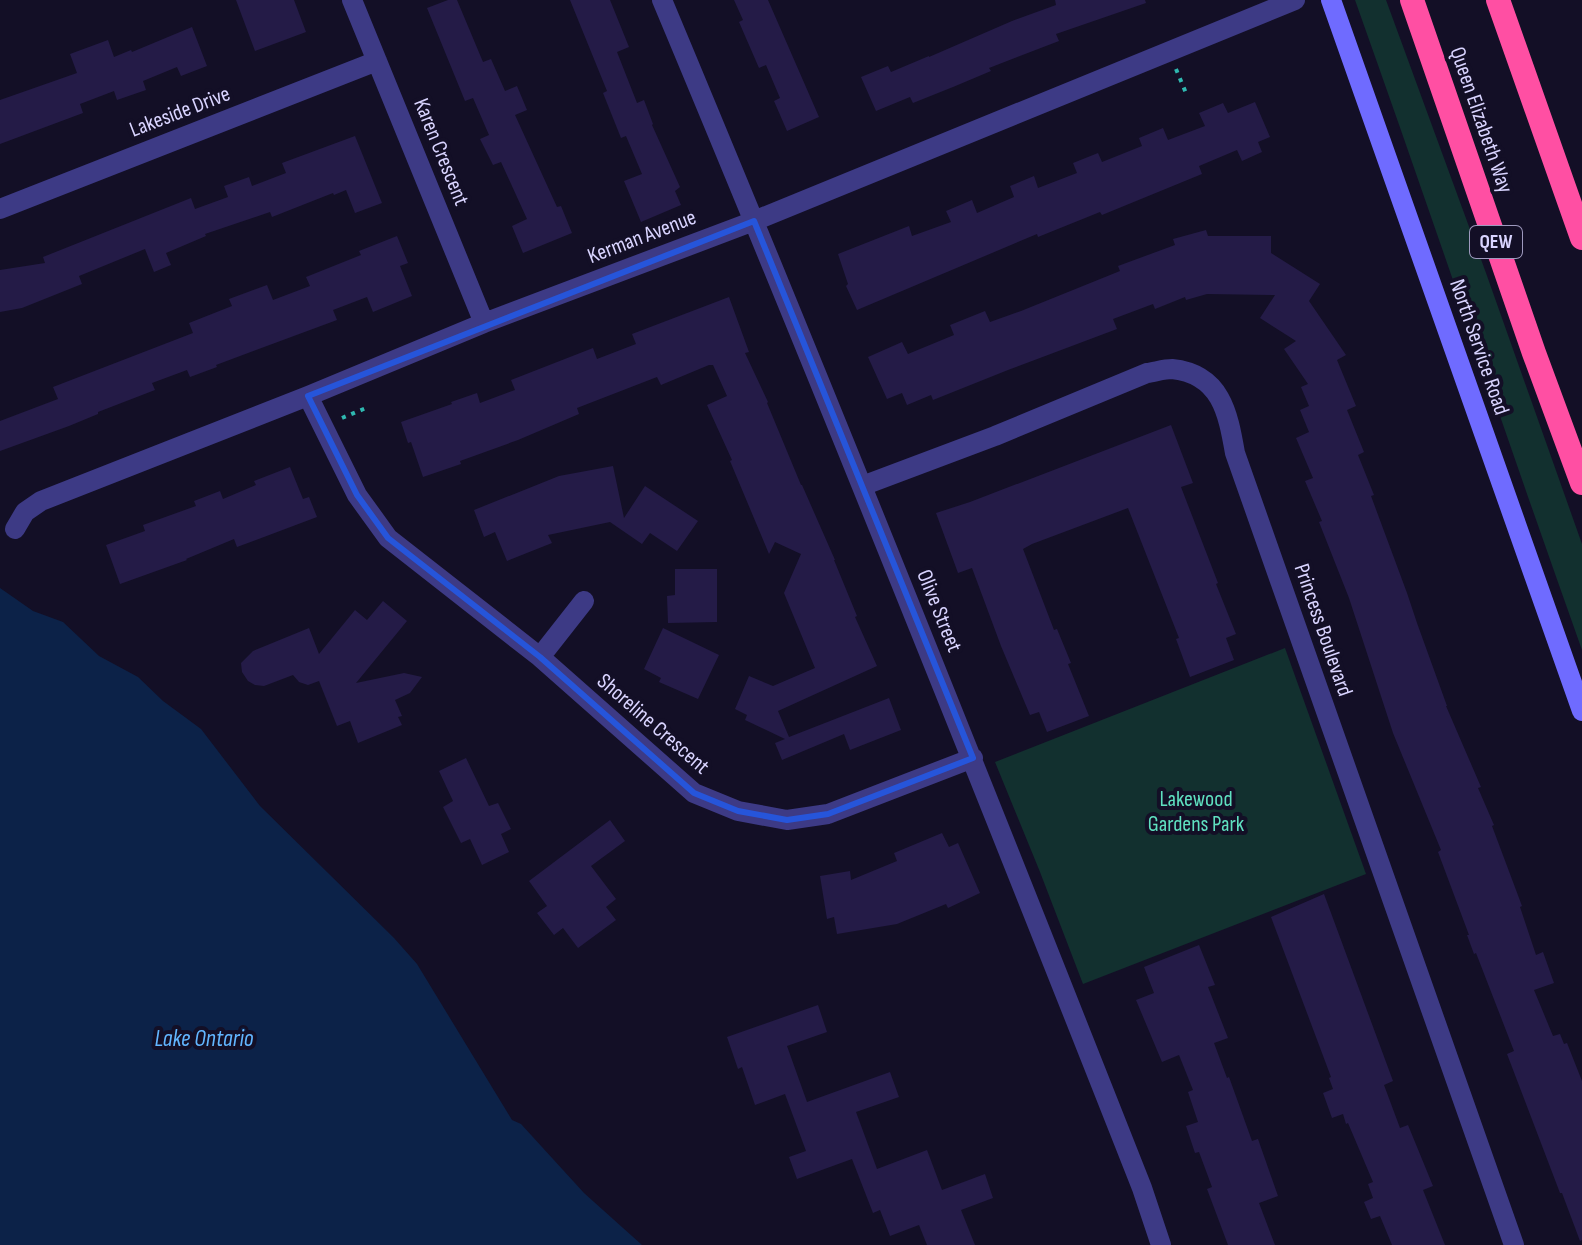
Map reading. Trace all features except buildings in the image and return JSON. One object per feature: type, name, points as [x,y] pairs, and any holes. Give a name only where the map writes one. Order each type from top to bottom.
[{"type":"highway","name":"Queen Elizabeth Way","points":[[1412,0],[1582,483]]},
{"type":"highway","points":[[1498,0],[1582,238]]},
{"type":"street","name":"Karen Crescent","points":[[352,0],[484,323]]},
{"type":"street","name":"Olive Street","points":[[662,0],[973,758],[1142,1188],[1161,1245]]},
{"type":"street","name":"Kerman Avenue","points":[[15,529],[25,512],[41,501],[484,323],[754,221],[1295,0]]},
{"type":"street","name":"North Service Road","points":[[1331,0],[1582,711]]},
{"type":"street","name":"Lakeside Drive","points":[[0,209],[377,61]]},
{"type":"street","name":"Princess Boulevard","points":[[862,486],[995,436],[1147,373],[1171,369],[1198,376],[1210,383],[1229,417],[1235,453],[1514,1245]]},
{"type":"street","name":"Shoreline Crescent","points":[[308,396],[357,495],[388,538],[540,657],[694,793],[738,811],[787,820],[828,814],[973,758]]},
{"type":"street","points":[[540,657],[584,601]]},
{"type":"highlighted area","points":[[754,221],[973,758],[828,814],[787,820],[738,811],[694,793],[540,657],[388,538],[357,495],[308,396]]},
{"type":"green space","points":[[1355,0],[1386,0],[1582,544],[1582,650],[1412,162]]},
{"type":"green space","name":"Lakewood Gardens Park","points":[[1285,648],[1366,874],[1083,984],[995,762]]},
{"type":"water","name":"Lake Ontario","points":[[0,588],[33,611],[63,622],[99,656],[138,677],[163,701],[201,729],[260,806],[417,964],[512,1120],[521,1124],[584,1193],[642,1245],[0,1245]]}]
